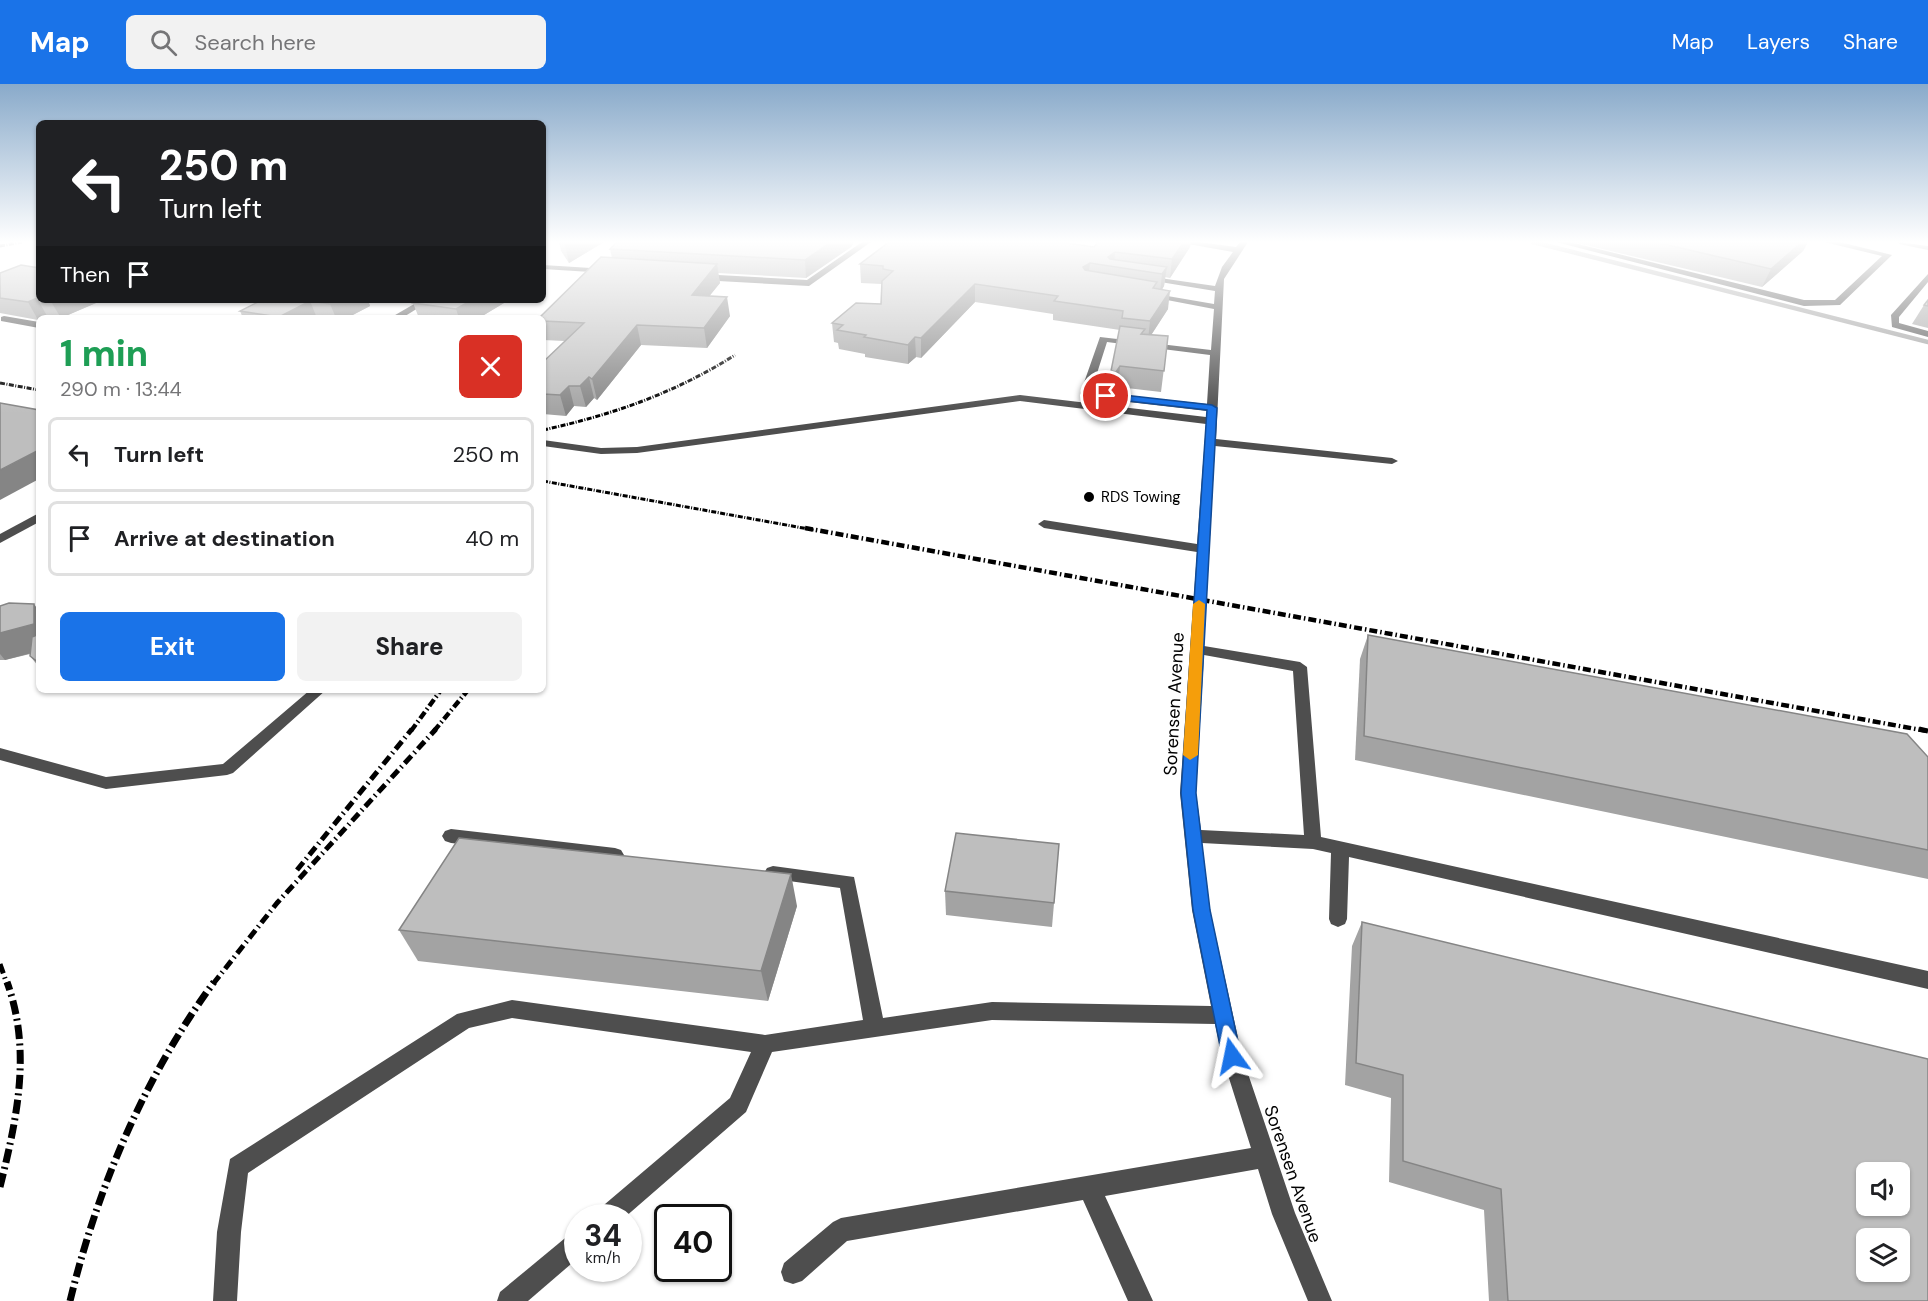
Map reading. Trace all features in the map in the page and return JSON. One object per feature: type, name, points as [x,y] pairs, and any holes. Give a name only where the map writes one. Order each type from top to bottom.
[{"type":"street","points":[[1166,299],[1218,307]]},
{"type":"street","name":"Sorensen Avenue","points":[[1219,299],[1188,793],[1201,910],[1232,1056],[1284,1214],[1320,1301]]},
{"type":"street","points":[[1787,299],[1804,303],[1837,303],[1841,299]]},
{"type":"street","points":[[1909,299],[1894,317],[1894,326],[1928,334]]},
{"type":"street","points":[[400,315],[422,303]]},
{"type":"street","points":[[4,319],[36,324]]},
{"type":"street","points":[[1211,414],[1086,394],[1103,339],[1215,353]]},
{"type":"street","points":[[546,443],[601,451],[637,450],[1020,398],[1211,414]]},
{"type":"street","points":[[1209,442],[1392,461]]},
{"type":"street","points":[[0,539],[36,519]]},
{"type":"street","points":[[1044,524],[1202,549]]},
{"type":"street","points":[[1196,649],[1300,667],[1313,842]]},
{"type":"street","points":[[0,754],[106,783],[227,769],[316,693]]},
{"type":"street","points":[[451,836],[638,858]]},
{"type":"street","points":[[1193,836],[1313,842],[1340,847],[1928,980]]},
{"type":"street","points":[[1338,919],[1340,847]]},
{"type":"street","points":[[755,871],[849,882],[875,1028]]},
{"type":"street","points":[[225,1301],[229,1232],[238,1167],[464,1020],[512,1009],[765,1044],[992,1011],[1224,1015]]},
{"type":"street","points":[[622,1204],[738,1105],[765,1044]]},
{"type":"street","points":[[793,1272],[841,1230],[1265,1156]]},
{"type":"street","points":[[1089,1187],[1141,1301]]},
{"type":"street","points":[[509,1301],[564,1254]]},
{"type":"building","points":[[6,299],[35,299],[28,302]]},
{"type":"building","points":[[559,299],[726,299],[704,328],[637,325],[592,379],[589,377],[580,386],[569,386],[560,395],[546,394],[546,359],[584,323],[546,321],[546,315],[542,315]]},
{"type":"building","points":[[881,299],[960,299],[921,338],[915,337],[908,345],[837,330],[843,325],[832,323],[856,303],[881,304]]},
{"type":"building","points":[[1056,299],[1165,299],[1150,321],[1122,318],[1123,311],[1054,301]]},
{"type":"building","points":[[256,303],[306,303],[283,315],[240,311]]},
{"type":"building","points":[[413,303],[467,303],[456,309]]},
{"type":"building","points":[[1120,326],[1145,329],[1141,334],[1168,336],[1164,371],[1120,366],[1116,372],[1111,371]]},
{"type":"building","points":[[0,403],[36,409],[36,452],[0,470]]},
{"type":"building","points":[[9,603],[34,604],[34,624],[0,633],[0,606]]},
{"type":"building","points":[[36,635],[36,661],[30,656],[32,637]]},
{"type":"building","points":[[1368,635],[1907,734],[1928,757],[1928,850],[1364,736]]},
{"type":"building","points":[[956,833],[1059,844],[1054,903],[945,891]]},
{"type":"building","points":[[459,838],[791,874],[761,971],[399,930]]},
{"type":"building","points":[[1362,922],[1928,1059],[1928,1301],[1508,1301],[1501,1189],[1403,1161],[1403,1075],[1356,1063]]},
{"type":"waterway","points":[[1757,299],[1928,342]]},
{"type":"railway","points":[[546,429],[618,410],[642,401],[689,381],[735,355]]},
{"type":"railway","points":[[0,383],[36,389]]},
{"type":"railway","points":[[546,482],[814,530]]},
{"type":"railway","points":[[805,528],[1927,731]]},
{"type":"railway","points":[[411,731],[439,693]]},
{"type":"railway","points":[[434,731],[466,693]]},
{"type":"railway","points":[[297,870],[412,729]]},
{"type":"railway","points":[[213,984],[277,903],[436,729]]},
{"type":"railway","points":[[1919,729],[1928,731]]},
{"type":"railway","points":[[0,964],[7,984]]},
{"type":"railway","points":[[0,1187],[12,1136],[20,1059],[15,1008],[7,982]]},
{"type":"railway","points":[[70,1301],[94,1216],[126,1134],[166,1056],[214,982]]},
{"type":"slow traffic","points":[[1190,755],[1199,604]]},
{"type":"place","name":"RDS Towing","points":[[1089,497]]},
{"type":"route","points":[[1106,396],[1212,408],[1188,793],[1201,910],[1232,1056]]}]
